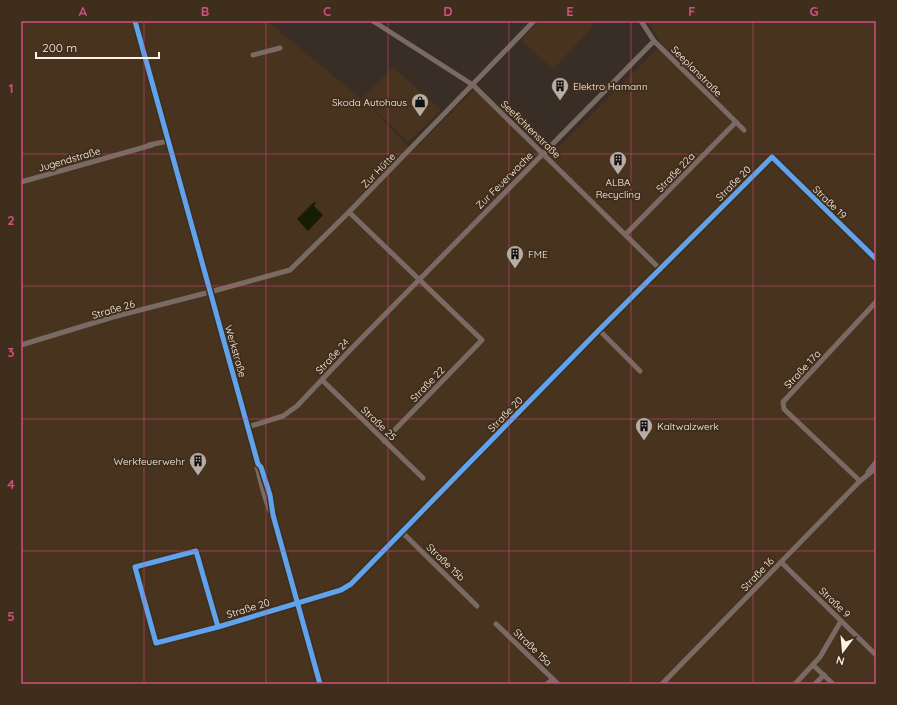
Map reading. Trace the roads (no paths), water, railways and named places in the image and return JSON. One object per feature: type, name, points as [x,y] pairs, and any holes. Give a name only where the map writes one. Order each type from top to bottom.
[{"type":"street","name":"Werkstraße","points":[[135,21],[258,464],[261,467],[270,495],[273,515],[320,684]]},
{"type":"street","name":"Seefichtenstraße","points":[[374,21],[473,84],[660,268]]},
{"type":"street","name":"Zur Hütte","points":[[210,292],[290,270],[349,212],[534,21]]},
{"type":"street","name":"Seeplanstraße","points":[[641,21],[654,41],[744,130]]},
{"type":"street","name":"Zur Feuerwache","points":[[418,280],[654,41]]},
{"type":"street","points":[[253,55],[280,48]]},
{"type":"street","name":"Straße 22a","points":[[626,234],[736,122]]},
{"type":"street","name":"Jugendstraße","points":[[21,182],[138,147],[168,141]]},
{"type":"street","name":"Straße 19","points":[[772,157],[876,259]]},
{"type":"street","name":"Straße 20","points":[[218,627],[196,551],[136,567],[156,643],[218,627],[341,590],[351,584],[660,268],[772,157]]},
{"type":"street","points":[[349,212],[418,280]]},
{"type":"street","name":"Straße 22","points":[[384,441],[482,340],[418,280]]},
{"type":"street","name":"Straße 24","points":[[248,427],[283,416],[290,412],[418,280]]},
{"type":"street","name":"Straße 26","points":[[21,345],[113,317],[210,292]]},
{"type":"street","name":"Straße 17a","points":[[860,481],[784,409],[783,402],[876,302]]},
{"type":"street","points":[[599,330],[640,371]]},
{"type":"street","name":"Straße 25","points":[[322,380],[423,478]]},
{"type":"street","name":"Straße 16","points":[[662,684],[865,476],[876,462]]},
{"type":"street","name":"Straße 16","points":[[865,476],[876,468]]},
{"type":"street","name":"Straße 15b","points":[[402,532],[477,606]]},
{"type":"street","name":"Straße 9","points":[[781,562],[876,655]]},
{"type":"street","points":[[795,684],[813,665],[841,621]]},
{"type":"street","name":"Straße 15a","points":[[496,624],[558,684]]},
{"type":"street","points":[[813,665],[833,684]]},
{"type":"street","points":[[815,684],[824,675]]},
{"type":"street","points":[[547,684],[552,679]]},
{"type":"place","name":"Elektro Hamann","points":[[560,101]]},
{"type":"place","name":"Skoda Autohaus","points":[[420,117]]},
{"type":"place","name":"ALBA Recycling","points":[[618,175]]},
{"type":"place","name":"FME","points":[[515,269]]},
{"type":"place","name":"Kaltwalzwerk","points":[[644,441]]},
{"type":"place","name":"Werkfeuerwehr","points":[[198,476]]}]
